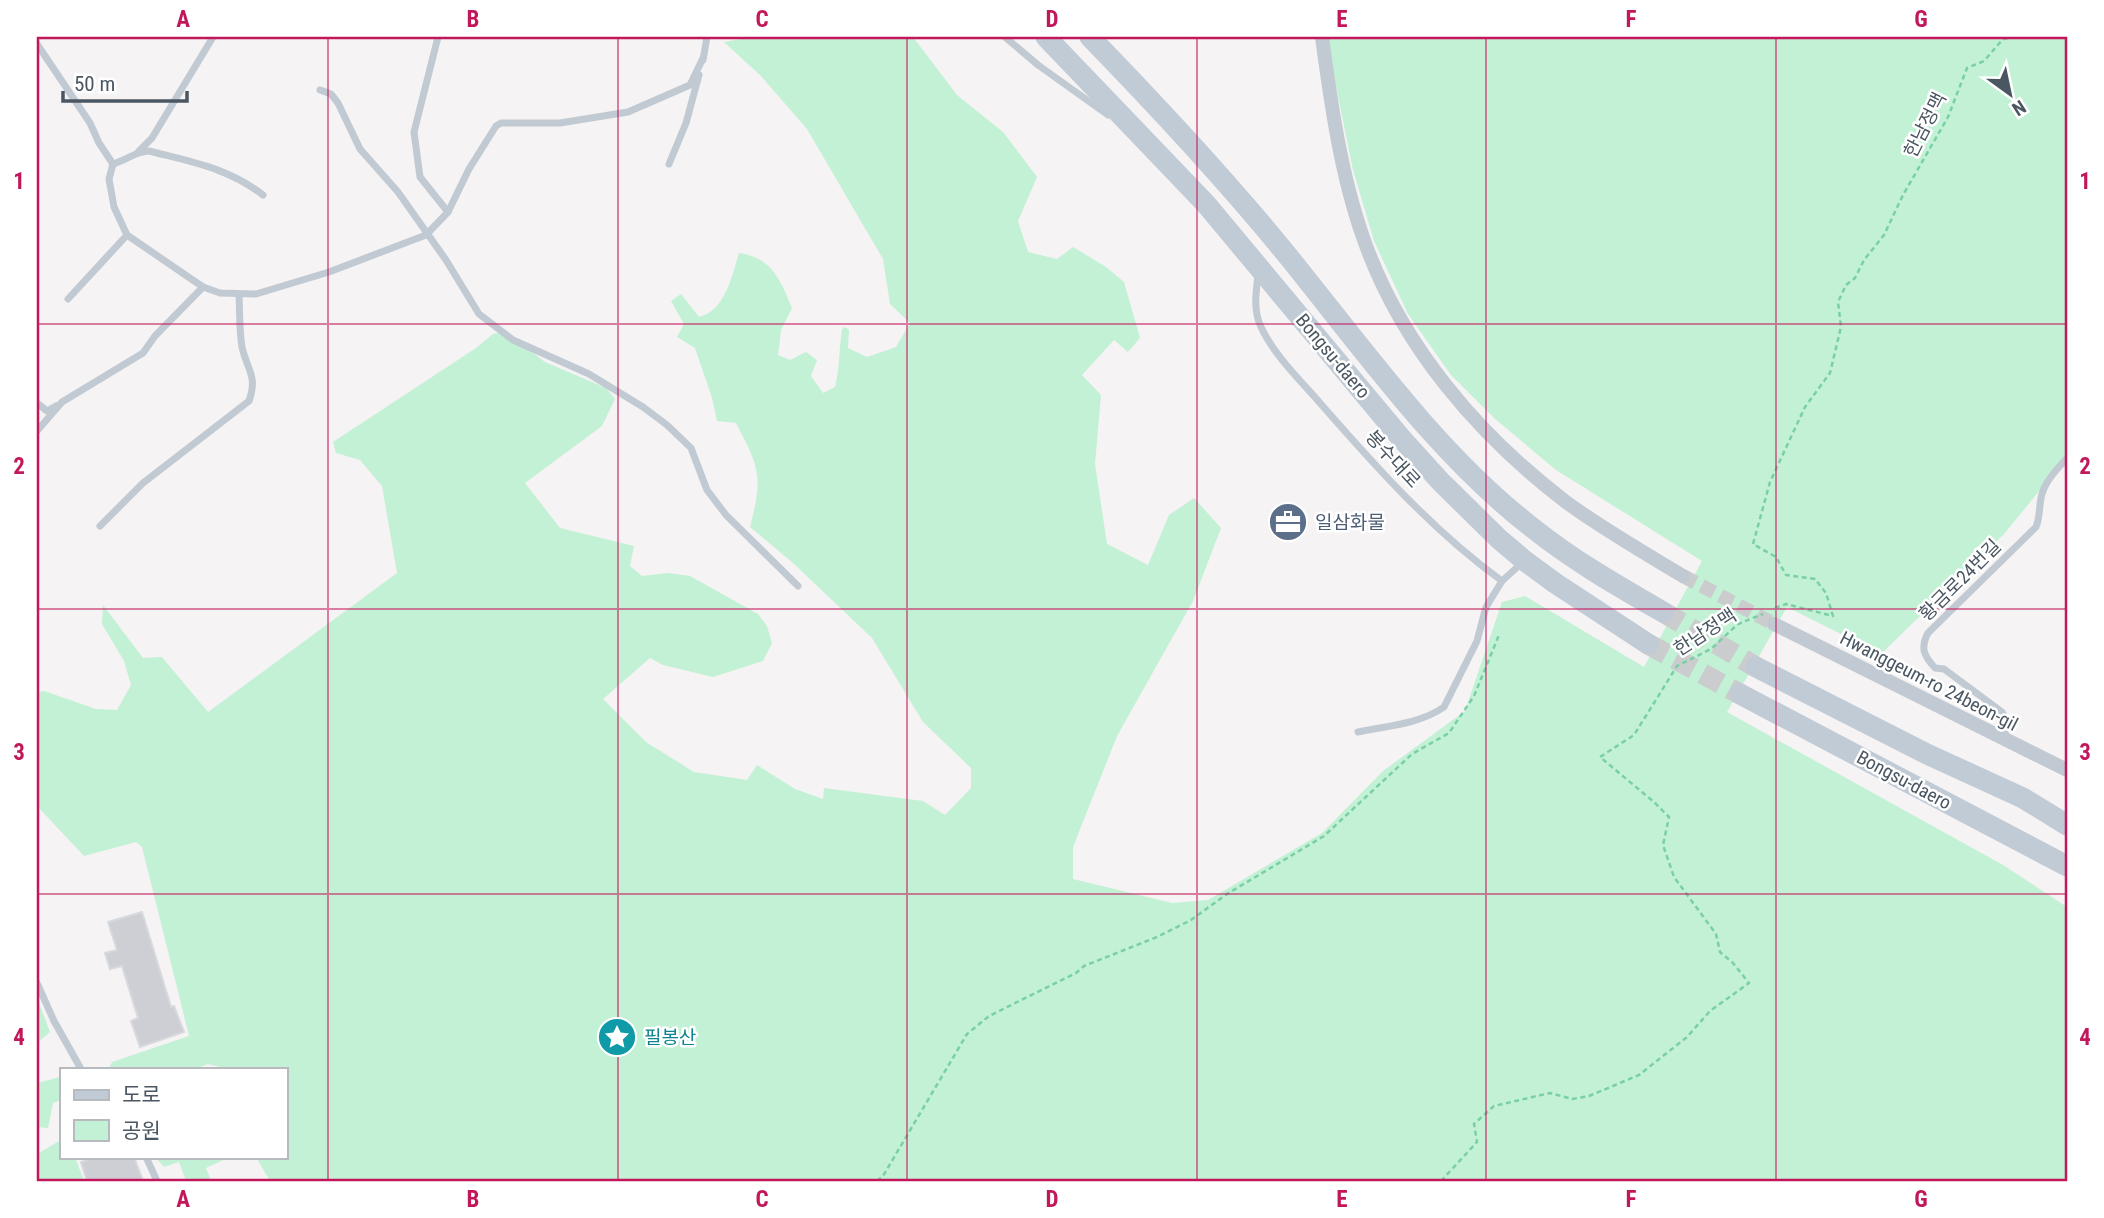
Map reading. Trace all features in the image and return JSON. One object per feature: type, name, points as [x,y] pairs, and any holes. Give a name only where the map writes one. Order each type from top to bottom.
[{"type":"main road","name":"Bongsu-daero","points":[[1046,37],[1206,204],[1401,438],[1441,482],[1525,561],[1648,644]]},
{"type":"main road","name":"Bongsu-daero","points":[[1090,37],[1236,193],[1429,427],[1486,487],[1532,528],[1589,569],[1663,612]]},
{"type":"main road","name":"Bongsu-daero","points":[[1756,667],[1929,755],[2022,798],[2067,825]]},
{"type":"main road","name":"Bongsu-daero","points":[[1740,694],[2064,865]]},
{"type":"main road","points":[[2022,798],[2067,812]]},
{"type":"street","points":[[1322,37],[1347,181],[1363,238],[1392,304],[1421,351],[1459,402],[1518,463],[1595,522],[1683,576]]},
{"type":"street","name":"Hwanggeum-ro 24beon-gil","points":[[1774,624],[2067,770]]},
{"type":"lane","points":[[113,164],[139,151],[152,138],[213,37]]},
{"type":"lane","points":[[438,37],[414,132],[420,177],[448,212]]},
{"type":"lane","points":[[669,164],[686,123],[707,37]]},
{"type":"lane","points":[[1005,37],[1038,65],[1150,144]]},
{"type":"lane","points":[[37,44],[90,123],[113,164],[109,179],[114,207],[127,235],[203,287],[239,295],[256,294],[291,284],[426,235],[448,212],[469,169],[496,126],[501,123],[560,123],[628,112],[690,85],[703,58]]},
{"type":"lane","points":[[320,90],[331,94],[338,103],[360,149],[398,192],[446,260],[479,314],[513,340],[589,374],[643,407],[691,448],[707,490],[726,514],[798,586]]},
{"type":"lane","points":[[139,151],[149,151],[222,170],[246,182],[263,195]]},
{"type":"lane","points":[[68,299],[127,235]]},
{"type":"lane","name":"봉수대로","points":[[1258,267],[1255,304],[1261,326],[1275,349],[1386,477],[1465,554],[1502,581]]},
{"type":"lane","points":[[37,403],[47,411],[143,353],[203,287]]},
{"type":"lane","points":[[100,526],[143,483],[249,401],[254,377],[243,350],[239,295]]},
{"type":"lane","points":[[37,431],[62,402]]},
{"type":"lane","name":"황금로24번길","points":[[2003,739],[2008,727],[2002,712],[1944,669],[1935,668],[1926,659],[1923,642],[1928,633],[2036,527],[2040,517],[2041,495],[2067,458]]},
{"type":"lane","points":[[1358,732],[1412,721],[1434,714],[1444,707],[1477,641],[1486,607],[1502,581],[1525,561]]},
{"type":"lane","points":[[37,983],[80,1068]]},
{"type":"lane","points":[[146,1158],[157,1181]]},
{"type":"path","name":"한남정맥","points":[[1774,609],[1786,604],[1833,616],[1826,593],[1815,579],[1786,575],[1776,557],[1753,544],[1770,482],[1805,407],[1830,373],[1841,327],[1838,302],[1846,285],[1855,278],[1864,260],[1884,235],[1902,195],[1948,117],[1967,68],[1984,61],[2004,38],[2015,37]]},
{"type":"path","name":"한남정맥","points":[[1441,1181],[1478,1142],[1474,1124],[1494,1106],[1550,1093],[1572,1099],[1589,1096],[1639,1075],[1687,1037],[1710,1011],[1749,983],[1720,952],[1716,933],[1674,877],[1663,845],[1669,817],[1600,757],[1634,735],[1677,666],[1711,649],[1738,624],[1762,614]]},
{"type":"path","points":[[877,1181],[883,1177],[967,1034],[989,1016],[1076,973],[1084,966],[1157,937],[1191,920],[1227,894],[1324,836],[1412,754],[1449,733],[1475,696],[1499,635]]},
{"type":"green space","points":[[753,37],[913,37],[957,95],[1003,132],[1037,177],[1018,221],[1028,252],[1057,259],[1073,247],[1106,267],[1124,282],[1140,338],[1128,352],[1114,340],[1082,375],[1101,395],[1095,464],[1107,544],[1148,565],[1169,515],[1194,498],[1221,528],[1193,601],[1117,736],[1073,847],[1073,879],[1172,903],[1208,900],[1322,833],[1383,771],[1465,711],[1502,602],[1525,596],[1644,667],[1702,561],[1556,470],[1494,418],[1451,375],[1408,314],[1374,241],[1353,170],[1326,37],[2067,37],[2067,457],[2004,534],[1881,654],[1787,607],[1727,712],[2003,865],[2067,907],[2067,1181],[270,1181],[257,1158],[287,1158],[287,1068],[224,1068],[208,1064],[198,1068],[109,1068],[112,1062],[189,1036],[142,847],[136,842],[84,856],[37,806],[37,692],[44,691],[96,709],[117,710],[131,685],[124,661],[102,624],[103,605],[143,658],[162,657],[208,712],[397,573],[382,486],[360,460],[336,453],[333,442],[493,334],[506,332],[545,362],[606,388],[615,399],[602,426],[525,483],[560,528],[634,546],[630,566],[642,576],[668,573],[690,576],[758,614],[767,626],[772,643],[763,661],[713,677],[663,665],[650,658],[603,699],[646,742],[694,772],[747,780],[757,765],[795,789],[823,799],[824,788],[923,801],[945,815],[971,788],[971,768],[923,722],[872,638],[793,563],[750,527],[758,484],[750,451],[736,423],[717,421],[695,348],[677,337],[684,324],[671,301],[681,294],[699,317],[708,313],[715,308],[726,291],[739,253],[768,265],[779,280],[792,308],[781,330],[778,355],[790,360],[806,352],[817,360],[811,376],[823,393],[835,387],[842,329],[845,327],[849,330],[848,348],[867,357],[896,347],[910,323],[890,304],[883,259],[807,129],[761,76],[724,42]]},
{"type":"green space","points":[[37,998],[50,1032],[37,1043]]},
{"type":"green space","points":[[60,1077],[60,1100],[53,1103],[48,1128],[37,1127],[37,1083]]},
{"type":"green space","points":[[60,1141],[60,1158],[75,1158],[84,1181],[37,1181],[37,1154]]},
{"type":"green space","points":[[156,1158],[228,1158],[206,1168],[211,1181],[186,1181],[179,1162],[164,1167]]},
{"type":"building","points":[[142,912],[171,1007],[174,1006],[184,1032],[140,1047],[131,1021],[138,1018],[122,966],[110,969],[105,953],[117,950],[108,922]]},
{"type":"building","points":[[92,1158],[134,1158],[143,1181],[87,1181],[81,1162]]},
{"type":"tunnel","points":[[1683,576],[1774,624]]},
{"type":"tunnel","points":[[1663,612],[1756,667]]},
{"type":"tunnel","points":[[1648,644],[1740,694]]},
{"type":"place","name":"일삼화물","points":[[1288,522]]},
{"type":"place","name":"필봉산","points":[[617,1037]]}]
